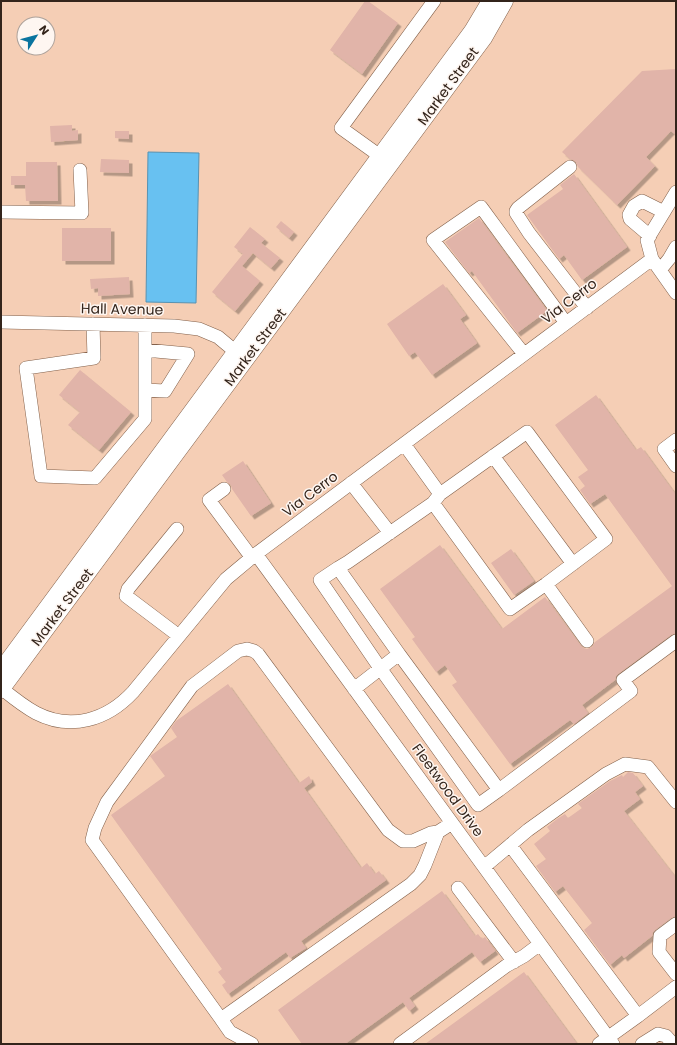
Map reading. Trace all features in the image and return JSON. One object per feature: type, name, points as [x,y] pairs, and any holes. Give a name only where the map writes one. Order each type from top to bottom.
[{"type":"main road","name":"Market Street","points":[[1,689],[241,356],[380,156],[472,31],[490,1]]},
{"type":"main road","name":"Market Street","points":[[1,670],[484,38],[505,1]]},
{"type":"street","points":[[380,156],[341,128],[434,1]]},
{"type":"street","points":[[570,167],[518,208],[516,213],[529,233],[587,308]]},
{"type":"street","points":[[1,212],[82,213],[80,170]]},
{"type":"street","points":[[676,192],[647,240],[652,259],[676,293]]},
{"type":"street","points":[[650,236],[630,219],[629,215],[634,206],[642,201],[664,212]]},
{"type":"street","points":[[524,354],[433,240],[481,207],[566,323]]},
{"type":"street","points":[[660,270],[676,247]]},
{"type":"street","name":"Via Cerro","points":[[1,689],[35,712],[53,720],[79,722],[92,719],[111,710],[127,698],[226,579],[351,483],[652,259]]},
{"type":"street","name":"Hall Avenue","points":[[1,322],[174,326],[199,329],[218,337],[241,356]]},
{"type":"street","points":[[93,324],[94,358],[26,368],[41,476],[95,478],[146,419],[145,325]]},
{"type":"street","points":[[145,350],[188,354],[165,390],[145,390]]},
{"type":"street","points":[[404,444],[437,498],[510,609],[606,539],[527,432],[493,456],[437,498],[390,533],[320,580],[380,668],[478,805],[631,691],[623,680],[676,641]]},
{"type":"street","points":[[676,440],[664,449],[676,466]]},
{"type":"street","points":[[493,456],[573,564]]},
{"type":"street","points":[[351,483],[390,533]]},
{"type":"street","name":"Fleetwood Drive","points":[[224,489],[209,500],[254,556],[354,689],[540,944],[607,1042]]},
{"type":"street","points":[[176,529],[128,589],[126,596],[179,636]]},
{"type":"street","points":[[338,568],[399,654],[500,790]]},
{"type":"street","points":[[546,584],[587,641]]},
{"type":"street","points":[[252,1044],[230,1032],[92,840],[95,828],[107,802],[192,686],[238,652],[247,649],[254,651],[258,654],[388,830],[403,841],[413,841],[431,833],[438,832],[452,823]]},
{"type":"street","points":[[354,689],[399,654]]},
{"type":"street","points":[[484,867],[528,830],[606,774],[625,764],[648,767],[676,802]]},
{"type":"street","points":[[221,1019],[411,884],[420,876],[426,865],[438,832]]},
{"type":"street","points":[[510,845],[638,1016]]},
{"type":"street","points":[[458,888],[514,962]]},
{"type":"street","points":[[676,924],[660,936],[659,948],[659,952],[676,974]]},
{"type":"street","points":[[400,1044],[506,966],[524,956],[540,944]]},
{"type":"street","points":[[607,1042],[676,987]]},
{"type":"street","points":[[642,1044],[658,1034],[666,1036],[673,1044]]},
{"type":"water","points":[[148,152],[199,153],[196,303],[146,302]]},
{"type":"building","points":[[365,1],[368,1],[398,23],[362,74],[330,50]]},
{"type":"building","points":[[676,69],[676,135],[671,131],[646,157],[655,166],[617,205],[578,167],[576,162],[562,152],[642,71]]},
{"type":"building","points":[[72,125],[72,131],[78,130],[78,140],[51,142],[50,126]]},
{"type":"building","points":[[115,131],[129,131],[129,139],[115,138]]},
{"type":"building","points":[[101,159],[129,160],[129,173],[100,172]]},
{"type":"building","points":[[26,162],[57,162],[58,201],[26,201],[25,185],[11,185],[11,176],[26,176]]},
{"type":"building","points":[[574,174],[627,247],[582,280],[564,255],[559,259],[527,215],[563,189],[560,185]]},
{"type":"building","points":[[479,218],[547,311],[517,333],[472,271],[469,273],[445,242]]},
{"type":"building","points":[[281,221],[294,232],[289,238],[276,227]]},
{"type":"building","points":[[250,227],[265,239],[261,243],[280,258],[271,268],[253,253],[242,266],[260,281],[235,311],[212,292],[243,254],[234,247]]},
{"type":"building","points":[[62,228],[111,228],[111,261],[62,261]]},
{"type":"building","points":[[129,277],[130,294],[98,296],[98,288],[91,289],[90,279]]},
{"type":"building","points":[[443,284],[466,315],[460,319],[477,343],[432,375],[415,352],[409,356],[387,324]]},
{"type":"building","points":[[80,370],[131,412],[99,450],[68,425],[80,412],[59,395]]},
{"type":"building","points":[[596,395],[636,450],[641,447],[676,495],[676,633],[671,635],[618,674],[615,680],[582,705],[588,713],[574,724],[570,720],[510,764],[452,685],[457,682],[445,665],[436,672],[412,639],[415,637],[380,589],[440,545],[502,629],[545,597],[581,646],[587,649],[592,647],[595,642],[672,586],[605,494],[590,504],[580,490],[585,486],[578,477],[588,470],[555,425]]},
{"type":"building","points":[[243,461],[271,503],[251,516],[232,489],[231,485],[222,475]]},
{"type":"building","points":[[511,549],[534,581],[514,595],[491,563]]},
{"type":"building","points":[[228,684],[299,783],[309,776],[312,782],[304,788],[361,868],[367,863],[375,874],[379,871],[386,880],[301,941],[306,948],[290,958],[286,952],[228,994],[222,985],[226,982],[218,972],[222,969],[111,815],[165,776],[150,756],[177,737],[171,728],[176,721]]},
{"type":"building","points":[[628,772],[633,773],[643,786],[635,792],[640,799],[624,811],[676,878],[676,916],[655,930],[652,936],[624,958],[622,955],[610,965],[584,930],[592,923],[563,886],[555,892],[536,866],[546,859],[534,844],[550,831],[547,827],[557,819],[565,814],[568,818],[582,808],[578,804],[579,803],[610,781],[622,775],[623,777]]},
{"type":"building","points":[[442,891],[475,936],[478,934],[482,939],[485,937],[495,951],[480,962],[472,952],[409,998],[415,1006],[409,1011],[403,1002],[345,1044],[302,1044],[278,1010]]},
{"type":"building","points":[[524,972],[577,1044],[425,1044]]}]
